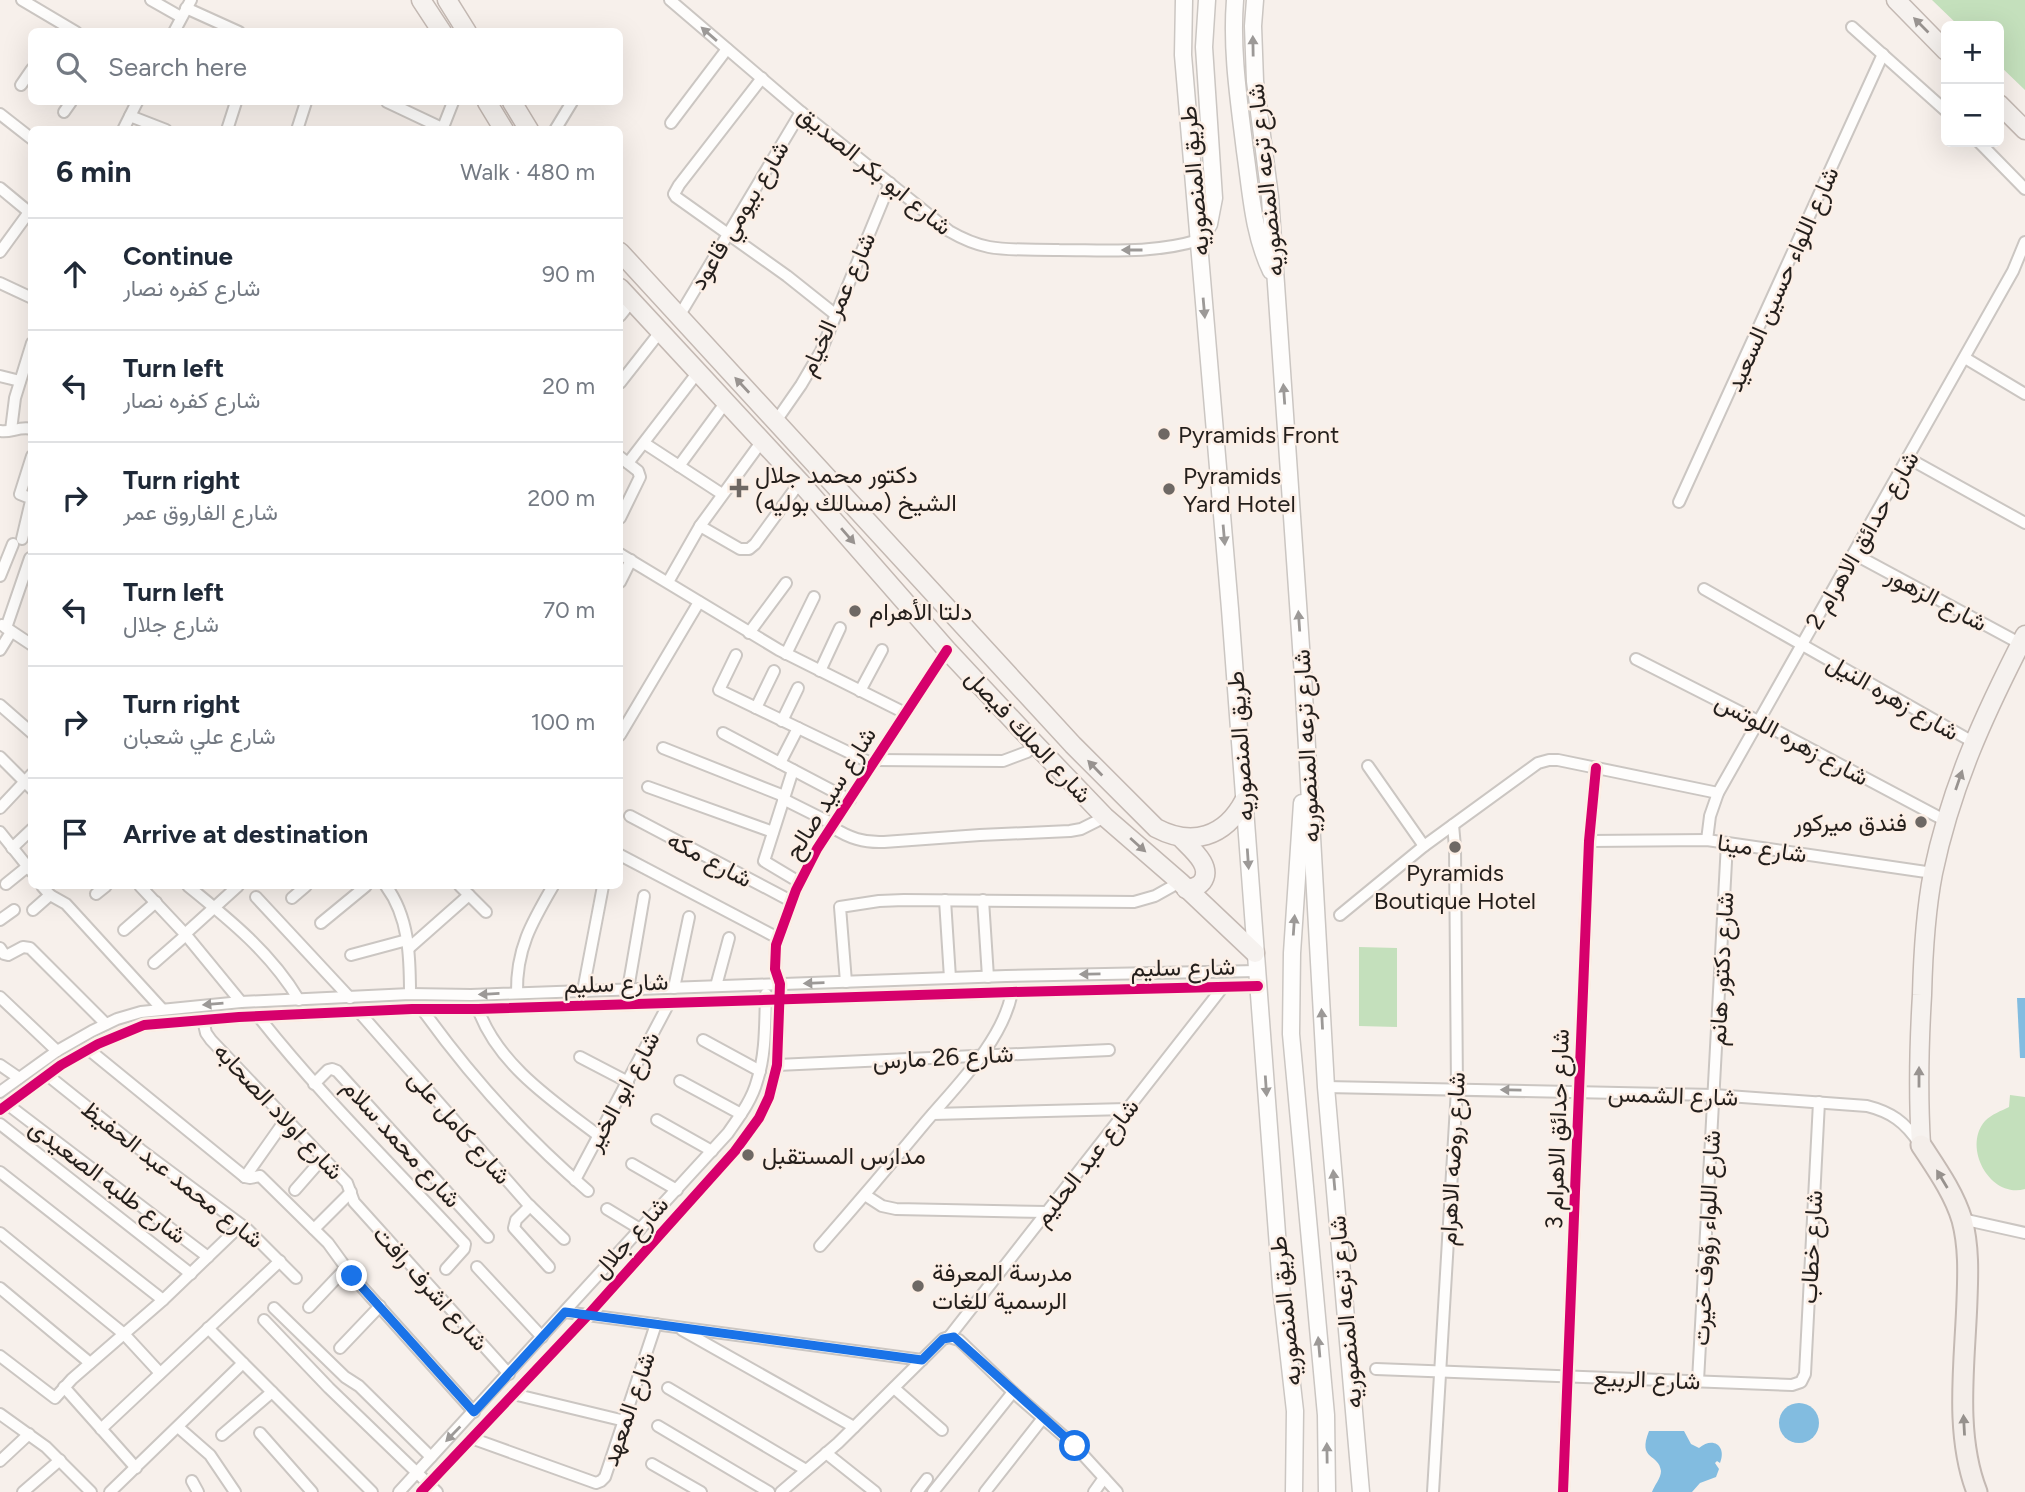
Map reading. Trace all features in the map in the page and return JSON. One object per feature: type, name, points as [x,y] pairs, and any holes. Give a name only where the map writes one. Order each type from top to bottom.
[{"type":"highway","points":[[1921,1145],[1950,1193],[1962,1219],[1968,1275],[1964,1429],[1969,1468],[1977,1492]]},
{"type":"main road","points":[[421,0],[439,28]]},
{"type":"main road","points":[[447,0],[464,28]]},
{"type":"main road","name":"طريق المنصوريه","points":[[1184,0],[1183,55],[1230,609],[1281,1287],[1295,1411],[1294,1492]]},
{"type":"main road","points":[[1199,240],[1209,224],[1214,198],[1204,47],[1207,0]]},
{"type":"main road","points":[[1235,0],[1236,77],[1254,220],[1261,247],[1276,280]]},
{"type":"main road","name":"شارع ترعه المنصوريه","points":[[1255,0],[1253,54],[1270,197],[1276,280],[1326,1087],[1361,1492]]},
{"type":"main road","points":[[1896,0],[1941,46]]},
{"type":"main road","points":[[488,105],[501,126]]},
{"type":"main road","points":[[514,105],[527,126]]},
{"type":"main road","points":[[2004,109],[2025,130]]},
{"type":"main road","name":"شارع الملك فيصل","points":[[623,255],[1082,755],[1156,828],[1181,838]]},
{"type":"main road","name":"شارع الملك فيصل","points":[[626,294],[800,482],[947,650],[1035,744],[1105,817],[1255,953]]},
{"type":"main road","points":[[1921,1145],[1919,1072],[1923,955],[1933,873],[1946,821],[1973,742],[2023,639]]},
{"type":"main road","points":[[1308,777],[1301,810],[1292,953],[1291,1034],[1326,1415],[1327,1492]]},
{"type":"main road","points":[[1181,838],[1194,838],[1219,830],[1238,812],[1244,801]]},
{"type":"main road","points":[[1181,838],[1205,869],[1202,882],[1195,887],[1183,885]]},
{"type":"street","points":[[22,0],[58,27]]},
{"type":"street","points":[[151,0],[186,8],[230,28]]},
{"type":"street","name":"شارع ابو بكر الصديق","points":[[670,0],[801,112],[961,238],[986,246],[1014,249],[1149,250],[1199,240]]},
{"type":"street","points":[[176,28],[186,8]]},
{"type":"street","points":[[1852,27],[1941,106]]},
{"type":"street","points":[[671,123],[727,49]]},
{"type":"street","name":"شارع اللواء حسين السعيد","points":[[1679,502],[1883,54]]},
{"type":"street","points":[[21,85],[28,74]]},
{"type":"street","points":[[762,78],[674,194],[836,315]]},
{"type":"street","points":[[64,112],[69,105]]},
{"type":"street","points":[[124,126],[136,105]]},
{"type":"street","points":[[228,126],[235,105]]},
{"type":"street","points":[[298,126],[305,105]]},
{"type":"street","points":[[393,105],[436,126]]},
{"type":"street","points":[[443,126],[452,105]]},
{"type":"street","points":[[557,126],[570,105]]},
{"type":"street","name":"شارع بيومي قاعود","points":[[678,318],[801,112]]},
{"type":"street","points":[[0,114],[28,136]]},
{"type":"street","points":[[130,116],[156,126]]},
{"type":"street","points":[[1984,147],[2025,189]]},
{"type":"street","name":"شارع عمر الخيام","points":[[776,421],[814,362],[890,183]]},
{"type":"street","points":[[0,188],[28,215]]},
{"type":"street","points":[[0,252],[28,217]]},
{"type":"street","name":"شارع حدائق الاهرام 2","points":[[1707,840],[1710,816],[1718,793],[2014,271],[2025,242]]},
{"type":"street","points":[[0,283],[28,296]]},
{"type":"street","points":[[623,379],[660,332]]},
{"type":"street","points":[[28,356],[6,431],[28,428]]},
{"type":"street","points":[[1965,358],[2025,394]]},
{"type":"street","points":[[623,508],[640,477],[638,471],[624,460],[644,443],[698,372]]},
{"type":"street","points":[[0,376],[20,381]]},
{"type":"street","points":[[680,466],[726,402]]},
{"type":"street","points":[[668,582],[700,526],[762,441]]},
{"type":"street","points":[[644,443],[722,494]]},
{"type":"street","points":[[1908,458],[2025,523]]},
{"type":"street","points":[[28,470],[20,494],[28,497]]},
{"type":"street","points":[[700,526],[740,549],[749,549],[800,482]]},
{"type":"street","points":[[0,576],[18,541],[28,509]]},
{"type":"street","name":"شارع الزهور","points":[[1854,554],[2023,639]]},
{"type":"street","points":[[623,556],[786,654],[905,713]]},
{"type":"street","points":[[623,576],[631,560]]},
{"type":"street","points":[[0,650],[28,564]]},
{"type":"street","points":[[749,633],[786,583]]},
{"type":"street","name":"شارع زهره النيل","points":[[1704,589],[1973,742]]},
{"type":"street","points":[[786,654],[814,597]]},
{"type":"street","points":[[623,730],[699,602]]},
{"type":"street","points":[[6,628],[28,639]]},
{"type":"street","points":[[820,671],[840,628]]},
{"type":"street","points":[[860,691],[882,650]]},
{"type":"street","name":"شارع سيد صالح","points":[[775,969],[778,938],[799,882],[817,849],[947,650]]},
{"type":"street","points":[[736,655],[719,690],[874,762],[1003,761],[1027,752],[1035,744]]},
{"type":"street","name":"شارع زهره اللوتس","points":[[1636,659],[1758,720],[1946,821]]},
{"type":"street","points":[[756,708],[774,671]]},
{"type":"street","points":[[782,721],[798,688]]},
{"type":"street","points":[[0,705],[28,730]]},
{"type":"street","points":[[780,763],[798,729]]},
{"type":"street","points":[[723,733],[850,800]]},
{"type":"street","points":[[663,748],[784,797],[833,825],[843,835],[870,842],[1070,831],[1081,829],[1105,817]]},
{"type":"street","points":[[0,757],[28,781]]},
{"type":"street","points":[[1340,915],[1424,846],[1538,763],[1558,760],[1718,793]]},
{"type":"street","points":[[1368,766],[1424,846]]},
{"type":"street","name":"شارع حدائق الاهرام 3","points":[[1563,1492],[1590,841],[1596,768]]},
{"type":"street","points":[[793,770],[764,861],[799,882]]},
{"type":"street","points":[[0,808],[28,783]]},
{"type":"street","points":[[648,787],[773,832]]},
{"type":"street","name":"شارع مكه","points":[[630,816],[791,901]]},
{"type":"street","name":"شارع روضه الاهرام","points":[[1433,1492],[1457,1089],[1453,825]]},
{"type":"street","points":[[0,832],[28,869]]},
{"type":"street","points":[[12,848],[28,833]]},
{"type":"street","name":"شارع مينا","points":[[1590,841],[1707,840],[1933,873]]},
{"type":"street","name":"شارع دكتور هانم","points":[[1714,1095],[1727,844]]},
{"type":"street","points":[[623,857],[778,938]]},
{"type":"street","points":[[6,884],[28,871]]},
{"type":"street","points":[[846,982],[841,907],[879,901],[1134,902],[1183,885]]},
{"type":"street","points":[[45,889],[50,895],[62,900],[162,1009]]},
{"type":"street","points":[[96,894],[102,889]]},
{"type":"street","points":[[143,889],[241,1002]]},
{"type":"street","points":[[192,889],[258,945],[299,1000]]},
{"type":"street","points":[[154,963],[235,889]]},
{"type":"street","points":[[292,898],[302,889]]},
{"type":"street","points":[[321,923],[362,889]]},
{"type":"street","points":[[392,889],[403,919],[408,944],[410,994]]},
{"type":"street","points":[[463,889],[486,912]]},
{"type":"street","points":[[517,993],[518,963],[523,944],[551,889]]},
{"type":"street","points":[[583,991],[602,889]]},
{"type":"street","points":[[33,910],[50,895]]},
{"type":"street","points":[[351,955],[408,944],[470,895]]},
{"type":"street","points":[[628,989],[645,896]]},
{"type":"street","points":[[256,897],[350,998]]},
{"type":"street","points":[[945,900],[950,978]]},
{"type":"street","points":[[983,900],[988,976]]},
{"type":"street","points":[[124,930],[156,902]]},
{"type":"street","points":[[0,920],[14,910]]},
{"type":"street","points":[[674,988],[689,917]]},
{"type":"street","points":[[716,986],[729,938]]},
{"type":"street","points":[[1,950],[8,955],[23,947],[30,948],[106,1024]]},
{"type":"street","name":"شارع جلال","points":[[429,1489],[471,1438],[588,1315],[759,1118],[769,1097],[776,1065],[780,984],[775,969]]},
{"type":"street","name":"شارع جلال","points":[[399,1492],[677,1190],[741,1114],[757,1083],[767,985],[775,969]]},
{"type":"street","name":"شارع سليم","points":[[0,1091],[57,1051],[117,1018],[162,1009],[241,1002],[410,994],[471,995],[988,976],[1257,979]]},
{"type":"street","name":"شارع سليم","points":[[4,1107],[46,1074],[88,1049],[122,1032],[144,1026],[258,1016],[422,1009],[1223,987],[1257,979]]},
{"type":"street","name":"شارع عبد الحليم","points":[[781,1492],[948,1337],[1223,987]]},
{"type":"street","points":[[820,1246],[980,1056],[1003,1021],[1012,992]]},
{"type":"street","points":[[0,996],[57,1051]]},
{"type":"street","name":"شارع ابو الخير","points":[[575,1180],[669,1003]]},
{"type":"street","points":[[422,1009],[481,1084],[532,1140],[588,1191]]},
{"type":"street","points":[[478,1009],[487,1032],[500,1051],[550,1098],[599,1136]]},
{"type":"street","name":"شارع كامل على","points":[[359,1012],[530,1206],[564,1239]]},
{"type":"street","points":[[258,1016],[314,1084],[465,1244],[464,1249],[446,1269]]},
{"type":"street","name":"شارع اولاد الصحابه","points":[[203,1020],[204,1030],[211,1040],[347,1183],[352,1197]]},
{"type":"street","points":[[703,1040],[760,1070]]},
{"type":"street","points":[[88,1049],[245,1177],[260,1176],[328,1243],[346,1268],[474,1412]]},
{"type":"street","name":"شارع 26 مارس","points":[[776,1065],[1109,1050]]},
{"type":"street","points":[[580,1058],[628,1082]]},
{"type":"street","points":[[0,1065],[19,1078]]},
{"type":"street","name":"شارع محمد سلام","points":[[314,1084],[328,1070],[337,1071],[488,1237]]},
{"type":"street","name":"شارع محمد عبد الحفيظ","points":[[46,1074],[257,1237],[296,1278]]},
{"type":"street","points":[[680,1081],[741,1114]]},
{"type":"street","name":"شارع الشمس","points":[[1326,1087],[1714,1095],[1867,1106],[1897,1117],[1921,1145]]},
{"type":"street","name":"شارع اللواء رؤوف خيرت","points":[[1698,1381],[1714,1095]]},
{"type":"street","name":"شارع خطاب","points":[[1792,1385],[1801,1382],[1805,1374],[1819,1102]]},
{"type":"street","name":"شارع طلبه الصعيدى","points":[[4,1107],[208,1257]]},
{"type":"street","points":[[933,1114],[1127,1110]]},
{"type":"street","name":"شارع محمد عبد الحفيظ","points":[[245,1177],[286,1119]]},
{"type":"street","points":[[657,1120],[712,1151]]},
{"type":"street","points":[[0,1124],[191,1274]]},
{"type":"street","points":[[295,1189],[323,1158]]},
{"type":"street","points":[[632,1164],[677,1190]]},
{"type":"street","points":[[0,1172],[163,1300]]},
{"type":"street","points":[[865,1195],[876,1203],[896,1209],[1046,1212]]},
{"type":"street","points":[[314,1229],[352,1197]]},
{"type":"street","name":"شارع اشرف رافت","points":[[352,1197],[509,1374]]},
{"type":"street","points":[[530,1206],[516,1220],[514,1228],[549,1267]]},
{"type":"street","points":[[607,1209],[640,1229]]},
{"type":"street","points":[[1962,1219],[2025,1233]]},
{"type":"street","points":[[0,1356],[55,1398],[241,1225]]},
{"type":"street","points":[[0,1233],[124,1334],[160,1373]]},
{"type":"street","points":[[101,1429],[280,1261]]},
{"type":"street","points":[[477,1267],[542,1337]]},
{"type":"street","points":[[309,1307],[346,1268]]},
{"type":"street","points":[[0,1288],[90,1363]]},
{"type":"street","points":[[340,1348],[380,1306]]},
{"type":"street","points":[[274,1308],[345,1377],[359,1386],[430,1457]]},
{"type":"street","points":[[565,1312],[922,1360]]},
{"type":"street","points":[[264,1320],[416,1472],[429,1489]]},
{"type":"street","name":"شارع المعهد","points":[[471,1438],[596,1483],[601,1481],[625,1421],[656,1324]]},
{"type":"street","points":[[676,1326],[854,1427]]},
{"type":"street","points":[[208,1328],[372,1492]]},
{"type":"street","points":[[948,1337],[959,1340],[1075,1446],[1117,1492]]},
{"type":"street","points":[[117,1490],[243,1363]]},
{"type":"street","name":"شارع الربيع","points":[[1376,1369],[1792,1385]]},
{"type":"street","points":[[64,1387],[136,1468]]},
{"type":"street","points":[[667,1388],[806,1470]]},
{"type":"street","points":[[894,1388],[942,1430]]},
{"type":"street","points":[[222,1435],[272,1392]]},
{"type":"street","points":[[933,1492],[1013,1392]]},
{"type":"street","points":[[513,1394],[625,1421]]},
{"type":"street","points":[[0,1414],[60,1460],[91,1492]]},
{"type":"street","points":[[985,1492],[1043,1418]]},
{"type":"street","points":[[658,1426],[769,1492]]},
{"type":"street","points":[[178,1427],[209,1455],[235,1492]]},
{"type":"street","points":[[260,1433],[312,1492]]},
{"type":"street","points":[[0,1461],[29,1434]]},
{"type":"street","points":[[826,1453],[875,1492]]},
{"type":"street","points":[[23,1492],[60,1460]]},
{"type":"street","points":[[652,1464],[701,1492]]},
{"type":"street","points":[[1094,1492],[1104,1478]]},
{"type":"street","points":[[917,1492],[927,1479]]},
{"type":"street","points":[[192,1481],[198,1492]]},
{"type":"green space","points":[[1932,0],[2025,0],[2025,90],[2004,70],[2004,21],[1954,21]]},
{"type":"green space","points":[[1359,947],[1397,948],[1397,1027],[1359,1026]]},
{"type":"green space","points":[[2010,1095],[2025,1097],[2025,1189],[2012,1190],[2001,1186],[1991,1179],[1978,1157],[1979,1132],[1985,1121],[2009,1107]]},
{"type":"water","points":[[2017,998],[2025,998],[2025,1058],[2020,1058]]},
{"type":"water","points":[[1799,1403],[1807,1404],[1813,1409],[1818,1415],[1818,1431],[1813,1437],[1807,1442],[1799,1443],[1791,1442],[1785,1437],[1780,1431],[1779,1423],[1780,1415],[1785,1409],[1791,1404]]},
{"type":"water","points":[[1649,1431],[1684,1431],[1691,1444],[1699,1448],[1709,1443],[1717,1445],[1722,1457],[1720,1463],[1715,1463],[1719,1469],[1716,1477],[1700,1483],[1692,1492],[1652,1492],[1661,1471],[1657,1461],[1647,1452]]},
{"type":"cycle path","points":[[421,1492],[588,1315],[735,1151],[759,1118],[769,1097],[777,1065],[780,984],[775,969],[776,945],[796,890],[817,849],[947,650]]},
{"type":"cycle path","points":[[1563,1492],[1589,841],[1596,768]]},
{"type":"cycle path","points":[[0,1110],[61,1065],[98,1044],[144,1025],[239,1017],[412,1009],[1258,986]]},
{"type":"place","name":"Pyramids Front","points":[[1164,434]]},
{"type":"place","name":"دكتور محمد جلال الشيخ (مسالك بوليه)","points":[[739,488]]},
{"type":"place","name":"Pyramids Yard Hotel","points":[[1169,489]]},
{"type":"place","name":"دلتا الأهرام","points":[[855,611]]},
{"type":"place","name":"فندق ميركور","points":[[1921,822]]},
{"type":"place","name":"Pyramids Boutique Hotel","points":[[1455,847]]},
{"type":"place","name":"مدارس المستقبل","points":[[748,1155]]},
{"type":"place","name":"مدرسة المعرفة الرسمية للغات","points":[[918,1286]]},
{"type":"route","points":[[352,1276],[474,1412],[565,1312],[922,1360],[943,1339],[954,1337],[1075,1446]]}]
